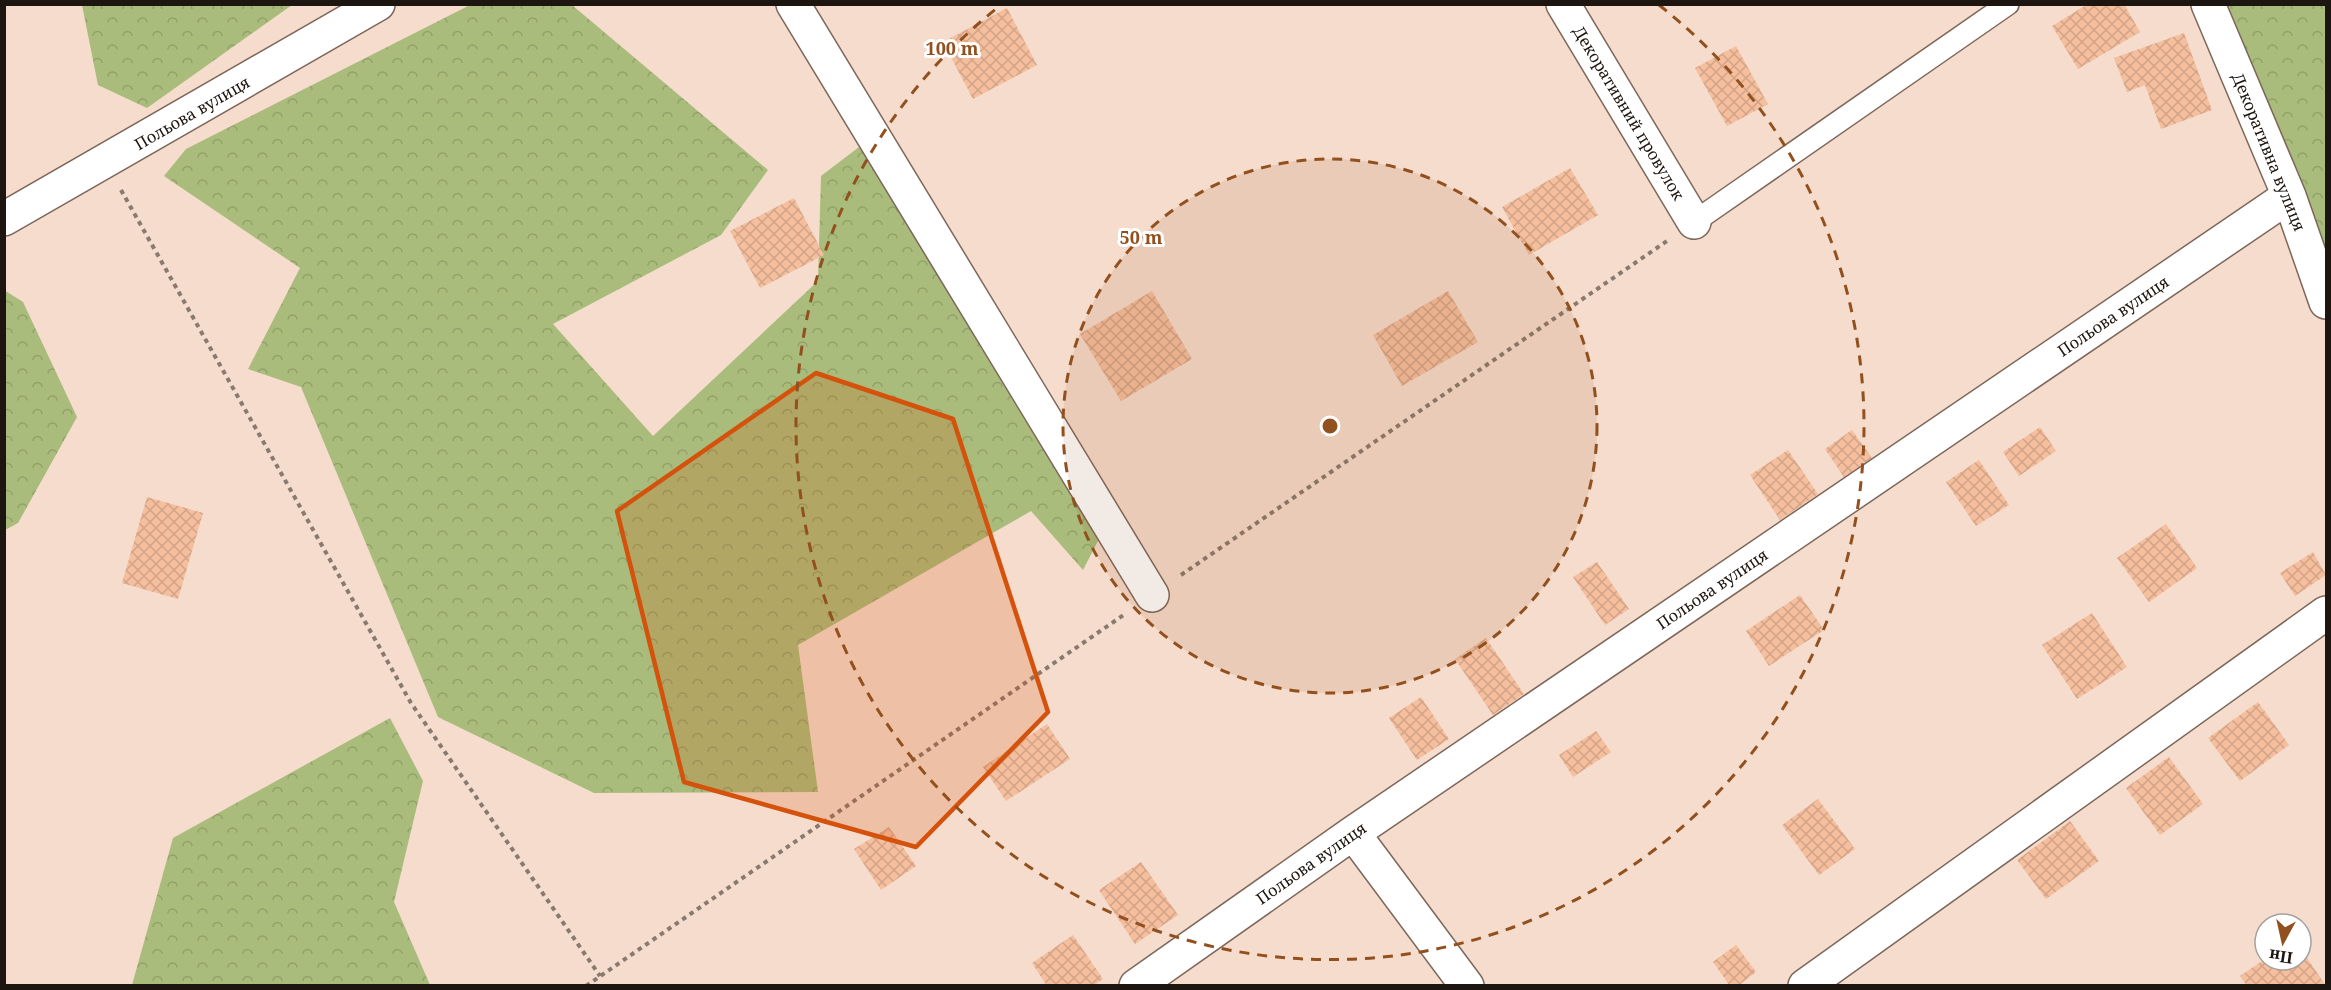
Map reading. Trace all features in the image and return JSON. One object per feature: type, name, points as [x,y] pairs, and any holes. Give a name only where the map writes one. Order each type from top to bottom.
[{"type":"street","name":"Польова вулиця","points":[[4,219],[106,163],[378,4]]},
{"type":"street","points":[[793,4],[1152,595]]},
{"type":"street","name":"Декоративний провулок","points":[[1563,4],[1694,222]]},
{"type":"street","name":"Декоративна вулиця","points":[[2208,4],[2289,196],[2326,302]]},
{"type":"street","name":"Польова вулиця","points":[[1136,986],[1353,833],[2289,196]]},
{"type":"street","points":[[1804,986],[2326,614]]},
{"type":"street","points":[[1353,833],[1467,986]]},
{"type":"lane","points":[[1694,222],[2008,4]]},
{"type":"path","points":[[106,163],[411,703],[600,976]]},
{"type":"highlighted area","points":[[816,373],[953,419],[1048,712],[916,847],[684,782],[617,511]]},
{"type":"green space","points":[[82,4],[292,5],[147,108],[98,85]]},
{"type":"green space","points":[[470,5],[572,5],[768,170],[721,235],[553,324],[653,436],[818,281],[821,176],[863,144],[1099,539],[1083,570],[1031,511],[798,645],[818,792],[594,793],[438,717],[301,387],[248,369],[300,268],[164,176],[186,149]]},
{"type":"green space","points":[[2226,5],[2326,5],[2326,281]]},
{"type":"green space","points":[[4,290],[23,302],[77,417],[18,523],[5,530]]},
{"type":"green space","points":[[390,718],[423,781],[394,902],[430,985],[132,985],[173,838]]},
{"type":"building","points":[[2088,4],[2124,4],[2140,32],[2078,69],[2052,26]]},
{"type":"building","points":[[1007,8],[1037,65],[973,99],[943,42]]},
{"type":"building","points":[[2184,33],[2212,110],[2161,129],[2145,85],[2127,92],[2114,58]]},
{"type":"building","points":[[1736,46],[1768,104],[1727,126],[1695,68]]},
{"type":"building","points":[[1570,168],[1598,215],[1529,255],[1502,207]]},
{"type":"building","points":[[794,198],[824,255],[760,288],[730,231]]},
{"type":"building","points":[[1152,291],[1192,359],[1121,401],[1080,334]]},
{"type":"building","points":[[1448,291],[1478,342],[1402,386],[1373,335]]},
{"type":"building","points":[[2040,427],[2056,451],[2019,476],[2003,452]]},
{"type":"building","points":[[1852,430],[1872,458],[1844,477],[1825,449]]},
{"type":"building","points":[[1788,450],[1818,494],[1780,520],[1750,475]]},
{"type":"building","points":[[1979,460],[2009,505],[1976,526],[1946,482]]},
{"type":"building","points":[[147,497],[203,513],[178,599],[122,583]]},
{"type":"building","points":[[2166,524],[2197,568],[2149,602],[2117,558]]},
{"type":"building","points":[[2313,552],[2326,575],[2295,596],[2280,573]]},
{"type":"building","points":[[1597,562],[1629,609],[1605,625],[1573,577]]},
{"type":"building","points":[[1800,595],[1824,630],[1769,666],[1746,631]]},
{"type":"building","points":[[2092,613],[2127,667],[2077,699],[2042,645]]},
{"type":"building","points":[[1486,638],[1524,694],[1493,715],[1455,659]]},
{"type":"building","points":[[1421,697],[1449,739],[1417,760],[1389,718]]},
{"type":"building","points":[[2258,702],[2289,745],[2240,781],[2208,738]]},
{"type":"building","points":[[1047,724],[1070,759],[1006,801],[983,767]]},
{"type":"building","points":[[1596,731],[1611,752],[1573,777],[1559,755]]},
{"type":"building","points":[[2169,757],[2203,804],[2160,835],[2126,788]]},
{"type":"building","points":[[1818,799],[1855,849],[1819,875],[1782,825]]},
{"type":"building","points":[[2070,821],[2099,861],[2046,899],[2017,860]]},
{"type":"building","points":[[889,827],[916,866],[881,890],[854,849]]},
{"type":"building","points":[[1141,862],[1178,915],[1135,944],[1099,890]]},
{"type":"building","points":[[1073,935],[1103,979],[1093,986],[1047,986],[1032,963]]},
{"type":"building","points":[[1736,945],[1756,972],[1738,986],[1730,986],[1713,962]]},
{"type":"building","points":[[2253,967],[2253,972],[2313,972],[2313,967],[2326,986],[2247,986],[2240,976]]}]
